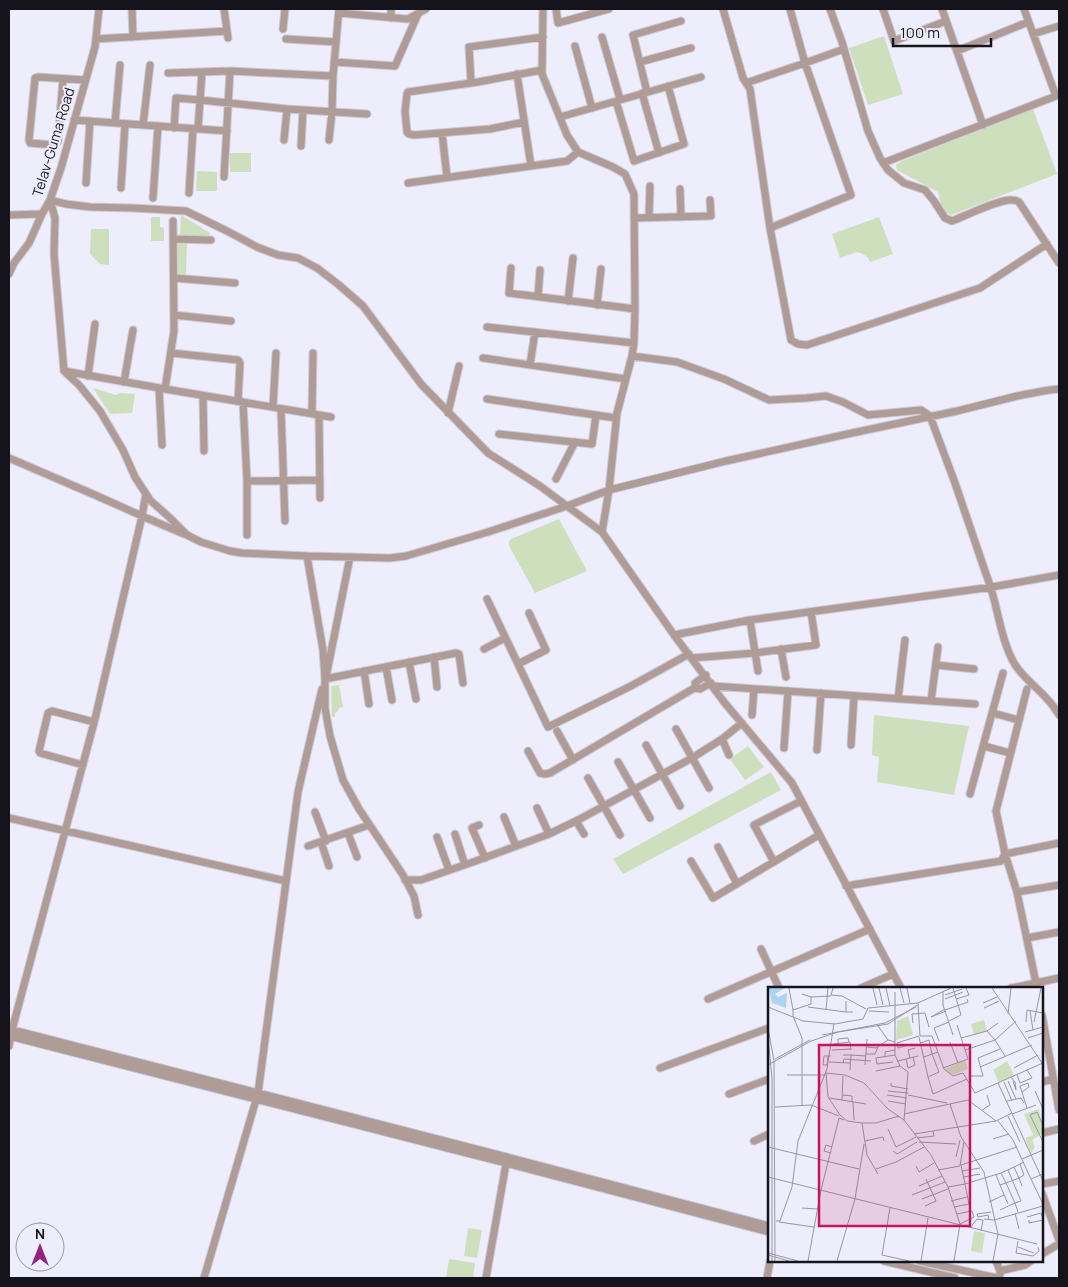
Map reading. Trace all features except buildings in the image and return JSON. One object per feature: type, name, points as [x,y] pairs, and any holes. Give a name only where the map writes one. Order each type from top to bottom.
[{"type":"street","name":"Telav-Guma Road","points":[[9,274],[29,243],[50,200],[95,46],[99,9]]},
{"type":"street","points":[[132,9],[134,37]]},
{"type":"street","points":[[96,39],[227,35],[224,9]]},
{"type":"street","points":[[283,29],[285,9]]},
{"type":"street","points":[[390,18],[391,9]]},
{"type":"street","points":[[329,140],[339,11],[408,19],[426,9]]},
{"type":"street","points":[[543,9],[542,74],[567,135],[578,152],[625,174],[634,194],[634,343],[616,418],[602,532]]},
{"type":"street","points":[[556,9],[558,23],[609,9]]},
{"type":"street","points":[[723,9],[744,78],[750,88],[770,228],[791,340],[798,344],[807,344],[980,288],[1047,244]]},
{"type":"street","points":[[770,228],[850,195],[805,63],[790,9]]},
{"type":"street","points":[[830,9],[868,131],[880,158],[888,170],[904,183],[925,190],[945,218],[952,221],[1010,199],[1016,200],[1059,263]]},
{"type":"street","points":[[882,9],[894,41],[946,21]]},
{"type":"street","points":[[942,9],[983,125]]},
{"type":"street","points":[[883,163],[1058,99],[1024,9]]},
{"type":"street","points":[[334,62],[395,66],[418,14]]},
{"type":"street","points":[[659,152],[644,93],[640,62],[633,35],[681,22]]},
{"type":"street","points":[[957,51],[1028,22]]},
{"type":"street","points":[[1033,34],[1059,26]]},
{"type":"street","points":[[471,83],[469,47],[543,37]]},
{"type":"street","points":[[602,37],[634,161],[684,144],[668,86]]},
{"type":"street","points":[[286,38],[336,42]]},
{"type":"street","points":[[575,46],[592,108]]},
{"type":"street","points":[[640,62],[691,48]]},
{"type":"street","points":[[746,83],[844,49]]},
{"type":"street","points":[[115,123],[120,64]]},
{"type":"street","points":[[144,125],[150,65]]},
{"type":"street","points":[[524,122],[490,129],[414,136],[407,132],[405,111],[407,94],[408,92],[542,70]]},
{"type":"street","points":[[168,72],[230,71],[333,76]]},
{"type":"street","points":[[224,178],[230,71]]},
{"type":"street","points":[[189,193],[202,72]]},
{"type":"street","points":[[517,74],[531,166]]},
{"type":"street","points":[[63,79],[57,144],[30,142],[35,78],[38,77],[86,80]]},
{"type":"street","points":[[560,117],[701,77]]},
{"type":"street","points":[[174,128],[176,98],[287,109],[367,114]]},
{"type":"street","points":[[284,140],[287,109]]},
{"type":"street","points":[[301,146],[304,110]]},
{"type":"street","points":[[74,120],[227,132]]},
{"type":"street","points":[[86,183],[90,121]]},
{"type":"street","points":[[121,188],[125,124]]},
{"type":"street","points":[[154,198],[158,126]]},
{"type":"street","points":[[442,133],[447,178]]},
{"type":"street","points":[[408,183],[567,160],[578,152]]},
{"type":"street","points":[[649,218],[650,186]]},
{"type":"street","points":[[680,189],[681,217]]},
{"type":"street","points":[[186,535],[150,500],[135,477],[123,450],[100,411],[80,385],[64,371],[54,254],[55,218],[50,200],[66,204],[90,206],[186,211],[227,230],[257,247],[278,255],[298,258],[318,268],[340,284],[364,306],[421,384],[488,453],[540,486],[602,532],[674,635],[742,723],[792,783],[900,987]]},
{"type":"street","points":[[634,218],[710,216],[710,200]]},
{"type":"street","points":[[9,215],[42,214]]},
{"type":"street","points":[[162,444],[162,389],[171,353],[174,331],[173,222]]},
{"type":"street","points":[[174,239],[211,240]]},
{"type":"street","points":[[568,301],[573,258]]},
{"type":"street","points":[[512,268],[510,292],[635,310]]},
{"type":"street","points":[[597,305],[601,269]]},
{"type":"street","points":[[538,296],[540,270]]},
{"type":"street","points":[[174,278],[235,283]]},
{"type":"street","points":[[174,315],[231,321]]},
{"type":"street","points":[[88,376],[95,324]]},
{"type":"street","points":[[487,327],[634,343]]},
{"type":"street","points":[[124,382],[133,330]]},
{"type":"street","points":[[530,365],[535,332]]},
{"type":"street","points":[[171,353],[235,359],[240,363],[240,402],[247,481],[247,535]]},
{"type":"street","points":[[273,407],[276,353]]},
{"type":"street","points":[[313,353],[320,498]]},
{"type":"street","points":[[632,356],[676,362],[724,379],[769,400],[826,396],[868,414],[921,410],[930,416],[992,587],[1005,640],[1015,664],[1022,674],[1048,699],[1059,715]]},
{"type":"street","points":[[482,358],[626,379]]},
{"type":"street","points":[[448,413],[459,366]]},
{"type":"street","points":[[64,371],[332,417]]},
{"type":"street","points":[[9,458],[201,542],[230,551],[307,556],[390,558],[411,555],[567,506],[608,490],[726,461],[1017,396],[1059,390]]},
{"type":"street","points":[[203,396],[204,451]]},
{"type":"street","points":[[487,399],[616,418]]},
{"type":"street","points":[[282,409],[285,521]]},
{"type":"street","points":[[499,434],[592,444],[596,415]]},
{"type":"street","points":[[556,479],[575,442]]},
{"type":"street","points":[[247,481],[320,480]]},
{"type":"street","points":[[9,1046],[10,1033],[94,722],[146,494]]},
{"type":"street","points":[[307,556],[323,650],[325,708],[330,736],[343,780],[414,896],[418,915]]},
{"type":"street","points":[[204,1278],[257,1096],[298,792],[325,679],[350,557]]},
{"type":"street","points":[[674,635],[750,620],[1059,576]]},
{"type":"street","points":[[487,598],[548,727],[691,656],[755,653],[816,644],[811,612]]},
{"type":"street","points":[[518,664],[546,650],[529,613]]},
{"type":"street","points":[[750,620],[758,671]]},
{"type":"street","points":[[484,649],[505,638]]},
{"type":"street","points":[[898,699],[905,640]]},
{"type":"street","points":[[931,701],[938,647]]},
{"type":"street","points":[[781,649],[786,677]]},
{"type":"street","points":[[325,679],[456,653],[459,654],[463,683]]},
{"type":"street","points":[[434,657],[437,687]]},
{"type":"street","points":[[409,662],[416,699]]},
{"type":"street","points":[[936,665],[974,669]]},
{"type":"street","points":[[386,667],[392,700]]},
{"type":"street","points":[[364,671],[369,704]]},
{"type":"street","points":[[970,794],[1004,673]]},
{"type":"street","points":[[696,687],[695,683],[706,675]]},
{"type":"street","points":[[528,751],[540,773],[550,773],[696,687],[700,689],[712,684],[754,689],[975,704]]},
{"type":"street","points":[[752,715],[754,689]]},
{"type":"street","points":[[1027,689],[996,811],[1005,854],[1017,892],[1036,986]]},
{"type":"street","points":[[784,748],[788,691]]},
{"type":"street","points":[[817,750],[821,693]]},
{"type":"street","points":[[851,745],[854,696]]},
{"type":"street","points":[[83,765],[40,753],[48,713],[52,711],[94,722]]},
{"type":"street","points":[[993,713],[1018,720]]},
{"type":"street","points":[[405,880],[421,880],[549,834],[692,758],[722,739],[742,723]]},
{"type":"street","points":[[676,729],[709,788]]},
{"type":"street","points":[[557,731],[574,760]]},
{"type":"street","points":[[722,739],[729,755]]},
{"type":"street","points":[[646,745],[680,806]]},
{"type":"street","points":[[984,746],[1010,753]]},
{"type":"street","points":[[618,762],[650,818]]},
{"type":"street","points":[[588,778],[620,835]]},
{"type":"street","points":[[774,862],[754,825],[801,801]]},
{"type":"street","points":[[537,808],[549,834]]},
{"type":"street","points":[[315,812],[329,866]]},
{"type":"street","points":[[9,818],[286,881]]},
{"type":"street","points":[[504,818],[516,846]]},
{"type":"street","points":[[576,821],[584,834]]},
{"type":"street","points":[[308,846],[369,825]]},
{"type":"street","points":[[479,825],[472,828],[485,858]]},
{"type":"street","points":[[348,833],[357,857]]},
{"type":"street","points":[[454,834],[465,865]]},
{"type":"street","points":[[691,861],[713,898],[819,836]]},
{"type":"street","points":[[437,837],[449,870]]},
{"type":"street","points":[[846,886],[991,863],[1001,860],[1005,854],[1059,843]]},
{"type":"street","points":[[718,848],[737,884]]},
{"type":"street","points":[[1017,892],[1059,885]]},
{"type":"street","points":[[708,999],[870,929]]},
{"type":"street","points":[[1027,938],[1059,932]]},
{"type":"street","points":[[761,949],[779,987]]},
{"type":"street","points":[[862,987],[893,974]]},
{"type":"street","points":[[1024,987],[1036,986],[1059,978]]},
{"type":"street","points":[[660,1068],[768,1028]]},
{"type":"street","points":[[10,1033],[768,1226]]},
{"type":"street","points":[[1043,1033],[1059,1110]]},
{"type":"street","points":[[729,1094],[768,1079]]},
{"type":"street","points":[[1043,1082],[1053,1079]]},
{"type":"street","points":[[1043,1132],[1059,1129]]},
{"type":"street","points":[[754,1140],[768,1134]]},
{"type":"street","points":[[507,1160],[768,1232]]},
{"type":"street","points":[[486,1278],[507,1160]]},
{"type":"street","points":[[1043,1184],[1059,1181]]},
{"type":"street","points":[[1043,1196],[1059,1240]]},
{"type":"street","points":[[1043,1253],[1059,1244]]},
{"type":"street","points":[[767,1278],[770,1262]]},
{"type":"street","points":[[888,1262],[955,1278]]},
{"type":"street","points":[[925,1262],[999,1276],[1029,1262]]},
{"type":"street","points":[[996,1262],[999,1276]]},
{"type":"green space","points":[[884,36],[903,94],[868,105],[849,48]]},
{"type":"green space","points":[[1033,109],[1057,174],[951,215],[943,208],[938,192],[897,170],[896,165],[902,161]]},
{"type":"green space","points":[[230,153],[251,153],[251,172],[230,172]]},
{"type":"green space","points":[[197,171],[217,172],[217,191],[196,191]]},
{"type":"green space","points":[[181,215],[210,233],[210,238],[180,236]]},
{"type":"green space","points":[[151,217],[160,217],[160,227],[164,228],[164,241],[151,241]]},
{"type":"green space","points":[[879,217],[893,254],[870,262],[865,255],[857,252],[840,258],[832,234]]},
{"type":"green space","points":[[91,229],[109,229],[109,265],[100,264],[90,254]]},
{"type":"green space","points":[[187,243],[186,275],[178,275],[177,244]]},
{"type":"green space","points":[[93,388],[116,395],[120,393],[135,394],[132,413],[110,414]]},
{"type":"green space","points":[[559,519],[587,571],[535,593],[509,546],[509,542],[511,539]]},
{"type":"green space","points":[[339,685],[343,707],[339,708],[335,713],[335,717],[332,717],[331,686]]},
{"type":"green space","points":[[874,715],[969,726],[954,795],[877,782],[879,757],[872,755]]},
{"type":"green space","points":[[748,746],[764,767],[745,780],[730,759]]},
{"type":"green space","points":[[771,772],[781,790],[623,874],[613,859]]},
{"type":"green space","points":[[468,1228],[482,1230],[477,1258],[464,1256]]},
{"type":"green space","points":[[449,1259],[475,1263],[473,1278],[446,1278]]}]
